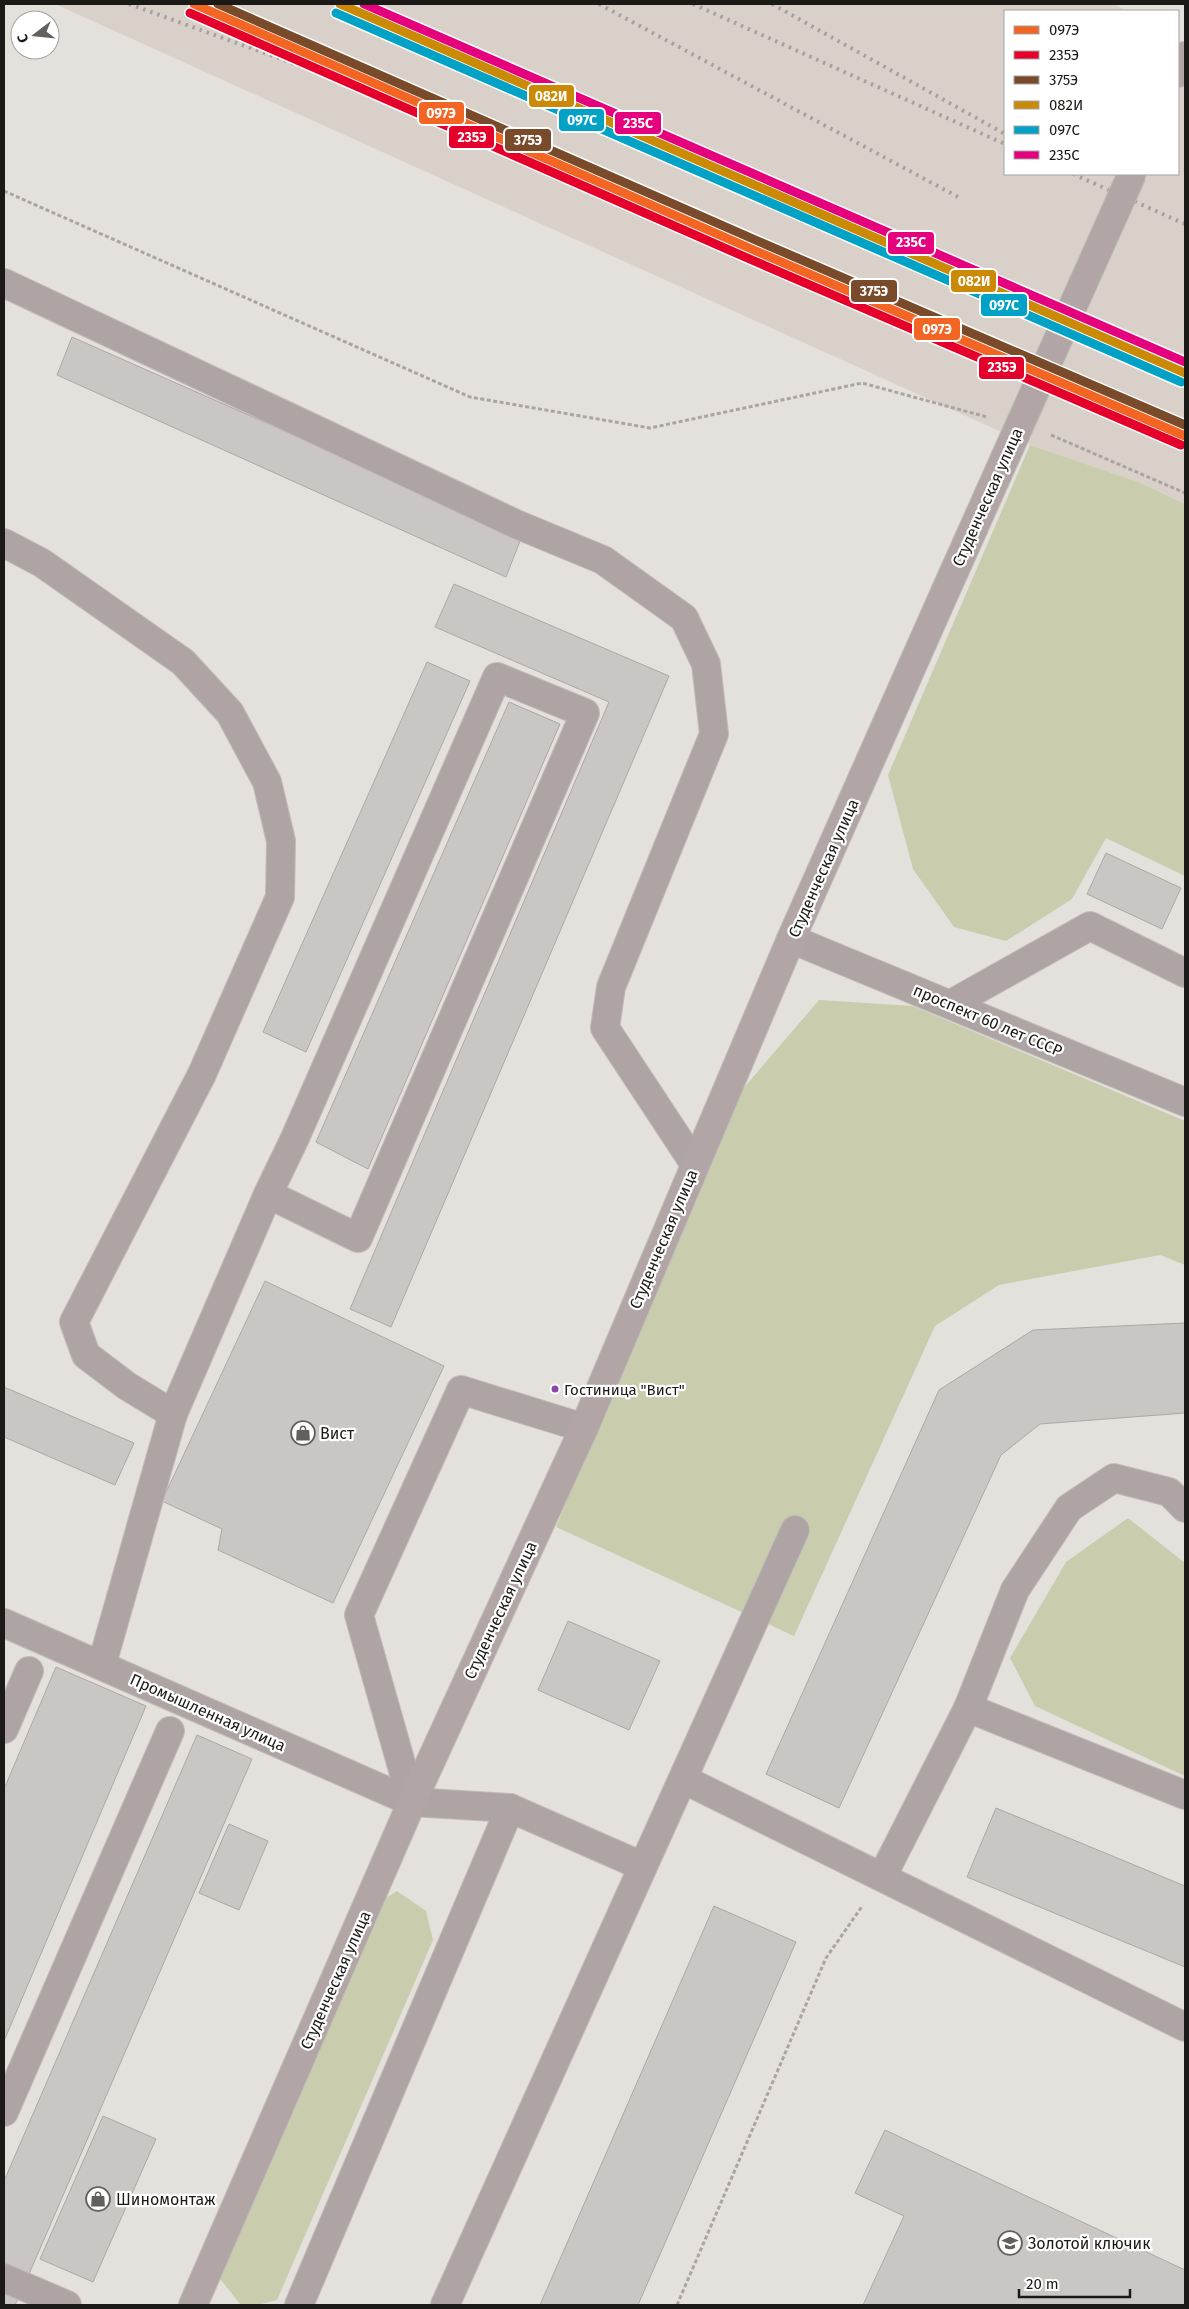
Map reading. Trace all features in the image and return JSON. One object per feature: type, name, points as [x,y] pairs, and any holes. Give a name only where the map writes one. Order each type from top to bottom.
[{"type":"main road","points":[[1179,71],[1185,56]]},
{"type":"main road","name":"Студенческая улица","points":[[193,2305],[412,1802],[584,1428],[694,1163],[791,939],[1132,175]]},
{"type":"street","points":[[4,283],[516,524],[603,560],[684,618],[706,664],[714,734],[611,987],[605,1028],[694,1163]]},
{"type":"street","points":[[4,542],[42,563],[183,662],[230,713],[266,782],[281,841],[280,897],[202,1074],[74,1322],[86,1355],[127,1386],[173,1414]]},
{"type":"street","points":[[102,1664],[173,1414],[268,1194],[295,1138],[497,677],[585,713],[358,1238],[268,1194]]},
{"type":"street","points":[[951,1004],[1090,926],[1185,972]]},
{"type":"street","name":"проспект 60 лет СССР","points":[[791,939],[1185,1102]]},
{"type":"street","points":[[584,1428],[462,1390],[358,1614],[412,1802],[510,1808],[642,1866]]},
{"type":"street","points":[[882,1877],[968,1708],[1014,1590],[1069,1508],[1114,1478],[1169,1492],[1185,1508]]},
{"type":"street","points":[[445,2305],[795,1530]]},
{"type":"street","name":"Промышленная улица","points":[[4,1623],[102,1664],[412,1802]]},
{"type":"street","points":[[4,1729],[29,1671]]},
{"type":"street","points":[[968,1708],[1185,1795]]},
{"type":"street","points":[[4,2112],[170,1731]]},
{"type":"street","points":[[683,1779],[1185,2027]]},
{"type":"street","points":[[299,2305],[510,1808]]},
{"type":"street","points":[[4,2278],[67,2305]]},
{"type":"path","points":[[4,191],[470,397],[650,428],[862,383],[994,419]]},
{"type":"path","points":[[1050,435],[1185,492]]},
{"type":"path","points":[[677,2305],[826,1958],[882,1877]]},
{"type":"shaded area","points":[[55,4],[1114,4],[1125,10],[1004,10],[1004,175],[1179,175],[1179,42],[1185,45],[1185,504],[1141,483],[1030,445]]},
{"type":"green space","points":[[1030,445],[1141,483],[1185,504],[1185,876],[1106,838],[1072,899],[1006,941],[954,927],[913,869],[888,775]]},
{"type":"green space","points":[[819,1000],[913,1006],[1185,1121],[1185,1265],[1160,1255],[999,1285],[935,1326],[794,1636],[556,1527],[730,1104]]},
{"type":"green space","points":[[1128,1518],[1185,1563],[1185,1776],[1035,1706],[1010,1658],[1066,1562]]},
{"type":"green space","points":[[397,1891],[426,1911],[433,1940],[277,2300],[257,2305],[241,2305],[220,2279],[221,2242],[368,1909]]},
{"type":"building","points":[[72,337],[522,536],[506,577],[57,375]]},
{"type":"building","points":[[454,584],[669,676],[391,1327],[350,1309],[609,702],[435,627]]},
{"type":"building","points":[[427,662],[470,681],[306,1052],[263,1032]]},
{"type":"building","points":[[509,702],[560,724],[368,1169],[316,1142]]},
{"type":"building","points":[[1106,853],[1181,888],[1162,929],[1087,894]]},
{"type":"building","name":"Вист","points":[[265,1281],[444,1366],[333,1603],[218,1550],[222,1529],[162,1501]]},
{"type":"building","points":[[1185,1323],[1185,1413],[1040,1424],[1001,1455],[839,1808],[766,1774],[939,1390],[1033,1330]]},
{"type":"building","points":[[4,1387],[134,1443],[115,1485],[4,1437]]},
{"type":"building","points":[[568,1621],[660,1661],[629,1730],[538,1690]]},
{"type":"building","points":[[56,1667],[146,1706],[4,2041],[4,1789]]},
{"type":"building","points":[[197,1735],[252,1759],[29,2274],[4,2263],[4,2181]]},
{"type":"building","points":[[996,1808],[1185,1886],[1185,1967],[967,1877]]},
{"type":"building","points":[[229,1824],[268,1841],[239,1910],[199,1893]]},
{"type":"building","points":[[714,1906],[796,1942],[638,2305],[540,2305]]},
{"type":"building","name":"Шиномонтаж","points":[[103,2116],[156,2139],[93,2282],[40,2259]]},
{"type":"building","name":"Золотой ключик","points":[[885,2130],[1185,2270],[1185,2305],[863,2305],[904,2216],[855,2193]]},
{"type":"building","points":[[4,2290],[19,2297],[15,2305],[4,2305]]},
{"type":"railway","points":[[129,4],[505,140]]},
{"type":"railway","points":[[599,4],[960,198]]},
{"type":"railway","points":[[693,4],[1004,144]]},
{"type":"railway","points":[[772,4],[1004,133]]},
{"type":"railway","points":[[1075,175],[1185,224]]},
{"type":"transit line","name":"097Э","points":[[194,4],[756,251],[1185,436]]},
{"type":"transit line","name":"375Э","points":[[218,4],[760,242],[1185,425]]},
{"type":"transit line","name":"082И","points":[[340,4],[1185,373]]},
{"type":"transit line","name":"235С","points":[[364,4],[1185,362]]},
{"type":"transit line","name":"235Э","points":[[190,13],[752,260],[1181,445]]},
{"type":"transit line","name":"097С","points":[[336,13],[1181,382]]},
{"type":"place","name":"Гостиница \"Вист\"","points":[[555,1389]]},
{"type":"place","name":"Вист","points":[[303,1433]]},
{"type":"place","name":"Шиномонтаж","points":[[98,2199]]},
{"type":"place","name":"Золотой ключик","points":[[1010,2243]]}]
